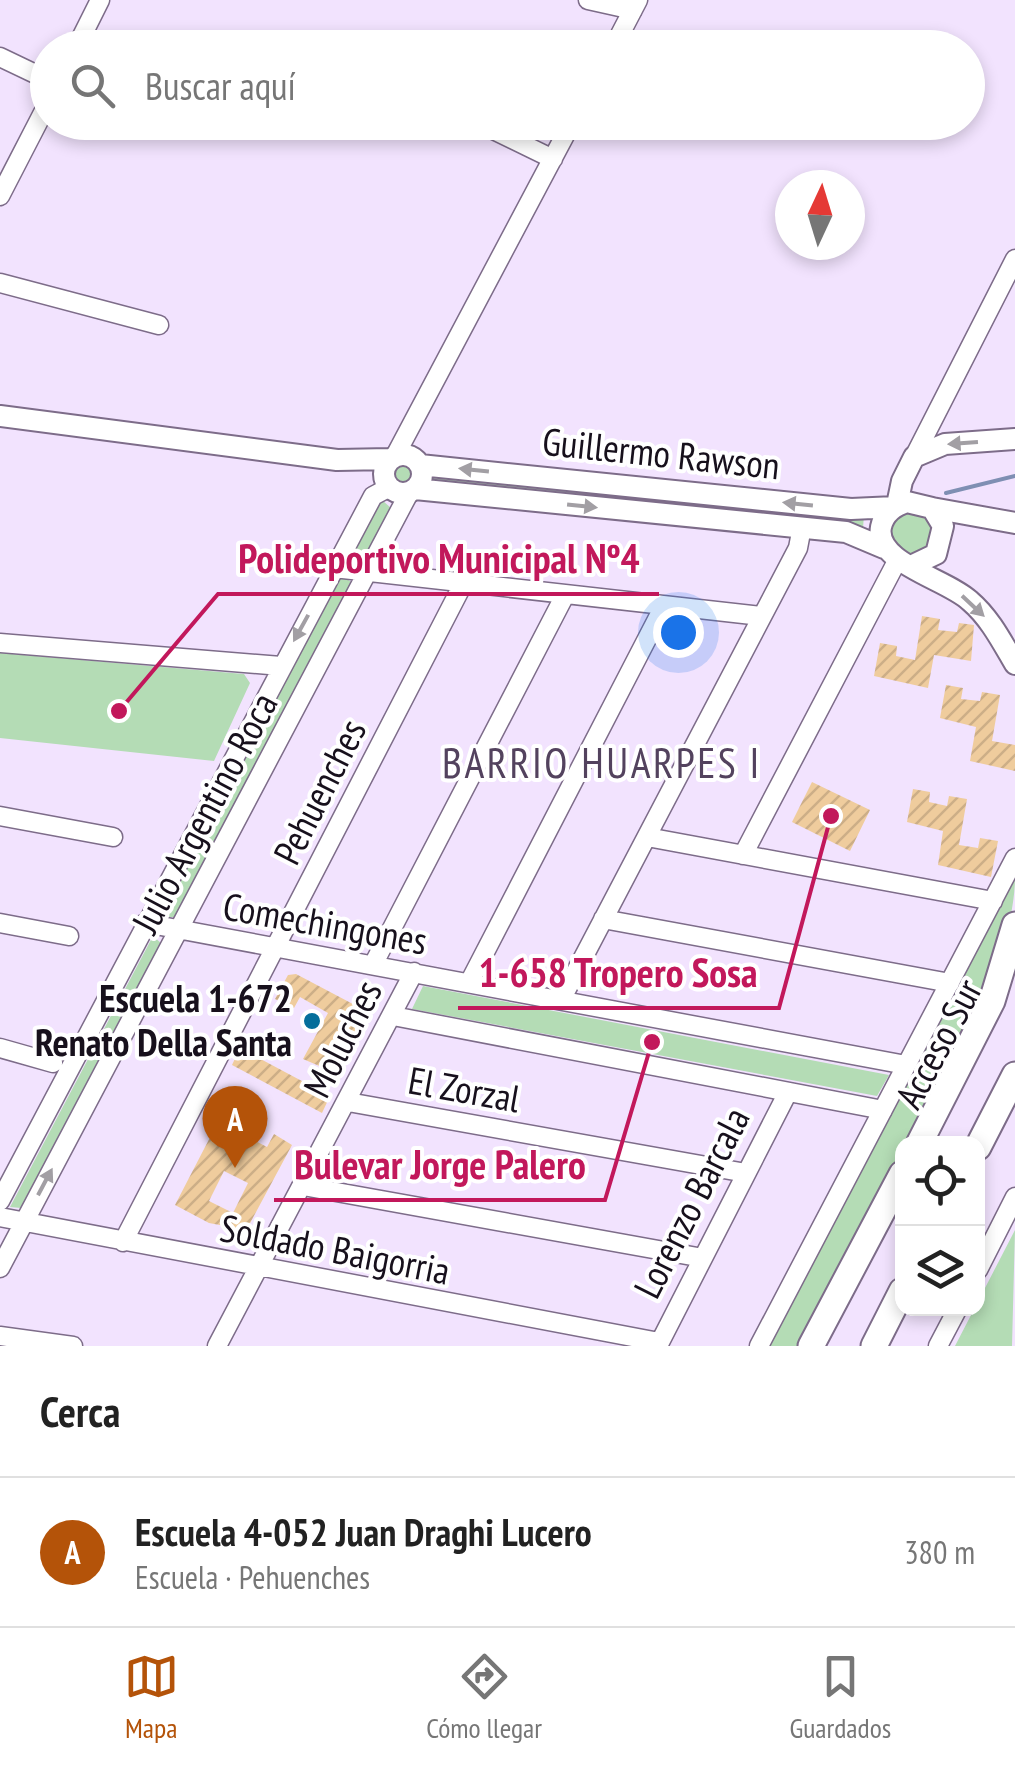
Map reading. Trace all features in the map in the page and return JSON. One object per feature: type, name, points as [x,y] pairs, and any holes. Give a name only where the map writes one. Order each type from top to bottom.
[{"type":"highway","points":[[922,1136],[992,1000],[1015,925]]},
{"type":"highway","name":"Acceso Sur","points":[[932,1136],[1015,980]]},
{"type":"highway","points":[[984,1136],[1015,1075]]},
{"type":"highway","points":[[985,1155],[1015,1098]]},
{"type":"highway","points":[[812,1346],[895,1187]]},
{"type":"highway","points":[[822,1346],[895,1206]]},
{"type":"highway","points":[[874,1346],[895,1306]]},
{"type":"main road","name":"Guillermo Rawson","points":[[0,416],[854,533],[968,598],[992,626],[1015,664]]},
{"type":"main road","points":[[1008,522],[967,528],[942,545],[929,560],[898,558],[882,522],[896,506],[914,457],[945,444],[1015,439]]},
{"type":"main road","points":[[914,457],[926,506],[943,526],[942,545]]},
{"type":"main road","name":"Guillermo Rawson","points":[[402,473],[850,509],[896,506]]},
{"type":"main road","points":[[896,506],[926,506],[1008,522]]},
{"type":"street","points":[[85,30],[100,0]]},
{"type":"street","points":[[588,0],[635,5],[622,30]]},
{"type":"street","points":[[0,57],[30,71]]},
{"type":"street","points":[[3,184],[30,135]]},
{"type":"street","points":[[513,140],[552,159]]},
{"type":"street","points":[[402,473],[411,423],[562,140]]},
{"type":"street","points":[[914,457],[1015,259]]},
{"type":"street","points":[[0,282],[159,325]]},
{"type":"street","name":"Julio Argentino Roca","points":[[0,1201],[334,568],[374,496],[402,473]]},
{"type":"street","name":"Julio Argentino Roca","points":[[0,1268],[368,574],[402,473]]},
{"type":"street","points":[[561,1000],[798,548],[802,527]]},
{"type":"street","points":[[743,855],[898,558]]},
{"type":"street","points":[[334,568],[762,616]]},
{"type":"street","name":"Pehuenches","points":[[123,1242],[463,584]]},
{"type":"street","points":[[372,965],[565,595]]},
{"type":"street","points":[[469,983],[664,606]]},
{"type":"street","points":[[0,642],[281,666]]},
{"type":"street","points":[[0,816],[113,837]]},
{"type":"street","points":[[647,837],[993,901]]},
{"type":"street","points":[[760,1346],[1015,858]]},
{"type":"street","points":[[604,919],[950,983]]},
{"type":"street","points":[[0,923],[69,936]]},
{"type":"street","name":"Comechingones","points":[[145,923],[906,1065]]},
{"type":"street","name":"Moluches","points":[[217,1346],[414,972]]},
{"type":"street","points":[[392,1016],[883,1110]]},
{"type":"street","points":[[0,1048],[53,1062]]},
{"type":"street","name":"Lorenzo Barcala","points":[[658,1344],[788,1092]]},
{"type":"street","name":"El Zorzal","points":[[348,1102],[746,1174]]},
{"type":"street","points":[[303,1186],[703,1258]]},
{"type":"street","points":[[985,1256],[1015,1196]]},
{"type":"street","name":"Soldado Baigorria","points":[[0,1217],[658,1344]]},
{"type":"street","points":[[938,1346],[954,1316]]},
{"type":"street","points":[[0,1336],[73,1346]]},
{"type":"green space","points":[[402,460],[412,464],[416,474],[412,484],[402,488],[392,484],[388,474],[392,464]]},
{"type":"green space","points":[[433,475],[864,514],[863,529],[432,482]]},
{"type":"green space","points":[[382,500],[391,508],[361,567],[346,563],[376,502]]},
{"type":"green space","points":[[905,509],[931,517],[935,542],[916,557],[898,552],[888,529]]},
{"type":"green space","points":[[342,576],[353,583],[177,917],[161,917],[336,578]]},
{"type":"green space","points":[[0,653],[244,674],[250,683],[214,761],[0,738]]},
{"type":"green space","points":[[1015,876],[1004,943],[958,1048],[911,1136],[895,1136],[895,1166],[800,1346],[769,1346]]},
{"type":"green space","points":[[153,936],[162,944],[21,1208],[10,1207]]},
{"type":"green space","points":[[423,986],[889,1075],[877,1096],[412,1009]]},
{"type":"green space","points":[[1015,1230],[1012,1346],[955,1346],[971,1316],[985,1316],[985,1288]]},
{"type":"building","points":[[922,616],[940,619],[938,630],[957,632],[959,623],[974,625],[971,661],[934,655],[928,688],[874,676],[880,643],[897,646],[896,656],[915,660]]},
{"type":"building","points":[[946,685],[963,688],[961,699],[980,701],[982,692],[1000,695],[992,741],[1015,745],[1015,771],[970,761],[976,727],[940,718]]},
{"type":"building","points":[[812,782],[870,810],[850,851],[792,822]]},
{"type":"building","points":[[913,789],[930,792],[929,802],[947,806],[949,796],[967,799],[959,845],[978,848],[980,838],[998,841],[991,877],[938,865],[943,831],[907,822]]},
{"type":"building","points":[[296,974],[368,1012],[338,1074],[303,1059],[328,1013],[300,997],[294,1008],[275,999],[288,975]]},
{"type":"building","points":[[240,1048],[330,1096],[322,1113],[232,1065]]},
{"type":"building","points":[[218,1122],[267,1147],[274,1134],[292,1145],[241,1240],[226,1232],[225,1226],[209,1223],[175,1205]],"holes":[[[224,1171],[248,1183],[233,1213],[209,1201]]]},
{"type":"waterway","points":[[946,493],[1015,476]]},
{"type":"place","name":"Polideportivo Municipal Nº4","points":[[119,711]]},
{"type":"place","name":"1-658 Tropero Sosa","points":[[831,816]]},
{"type":"place","name":"Escuela 1-672 Renato Della Santa","points":[[312,1021]]},
{"type":"place","name":"Bulevar Jorge Palero","points":[[652,1042]]},
{"type":"place","name":"Escuela 4-052 Juan Draghi Lucero","points":[[235,1168]]},
{"type":"district","name":"BARRIO HUARPES I","points":[[602,763]]}]
